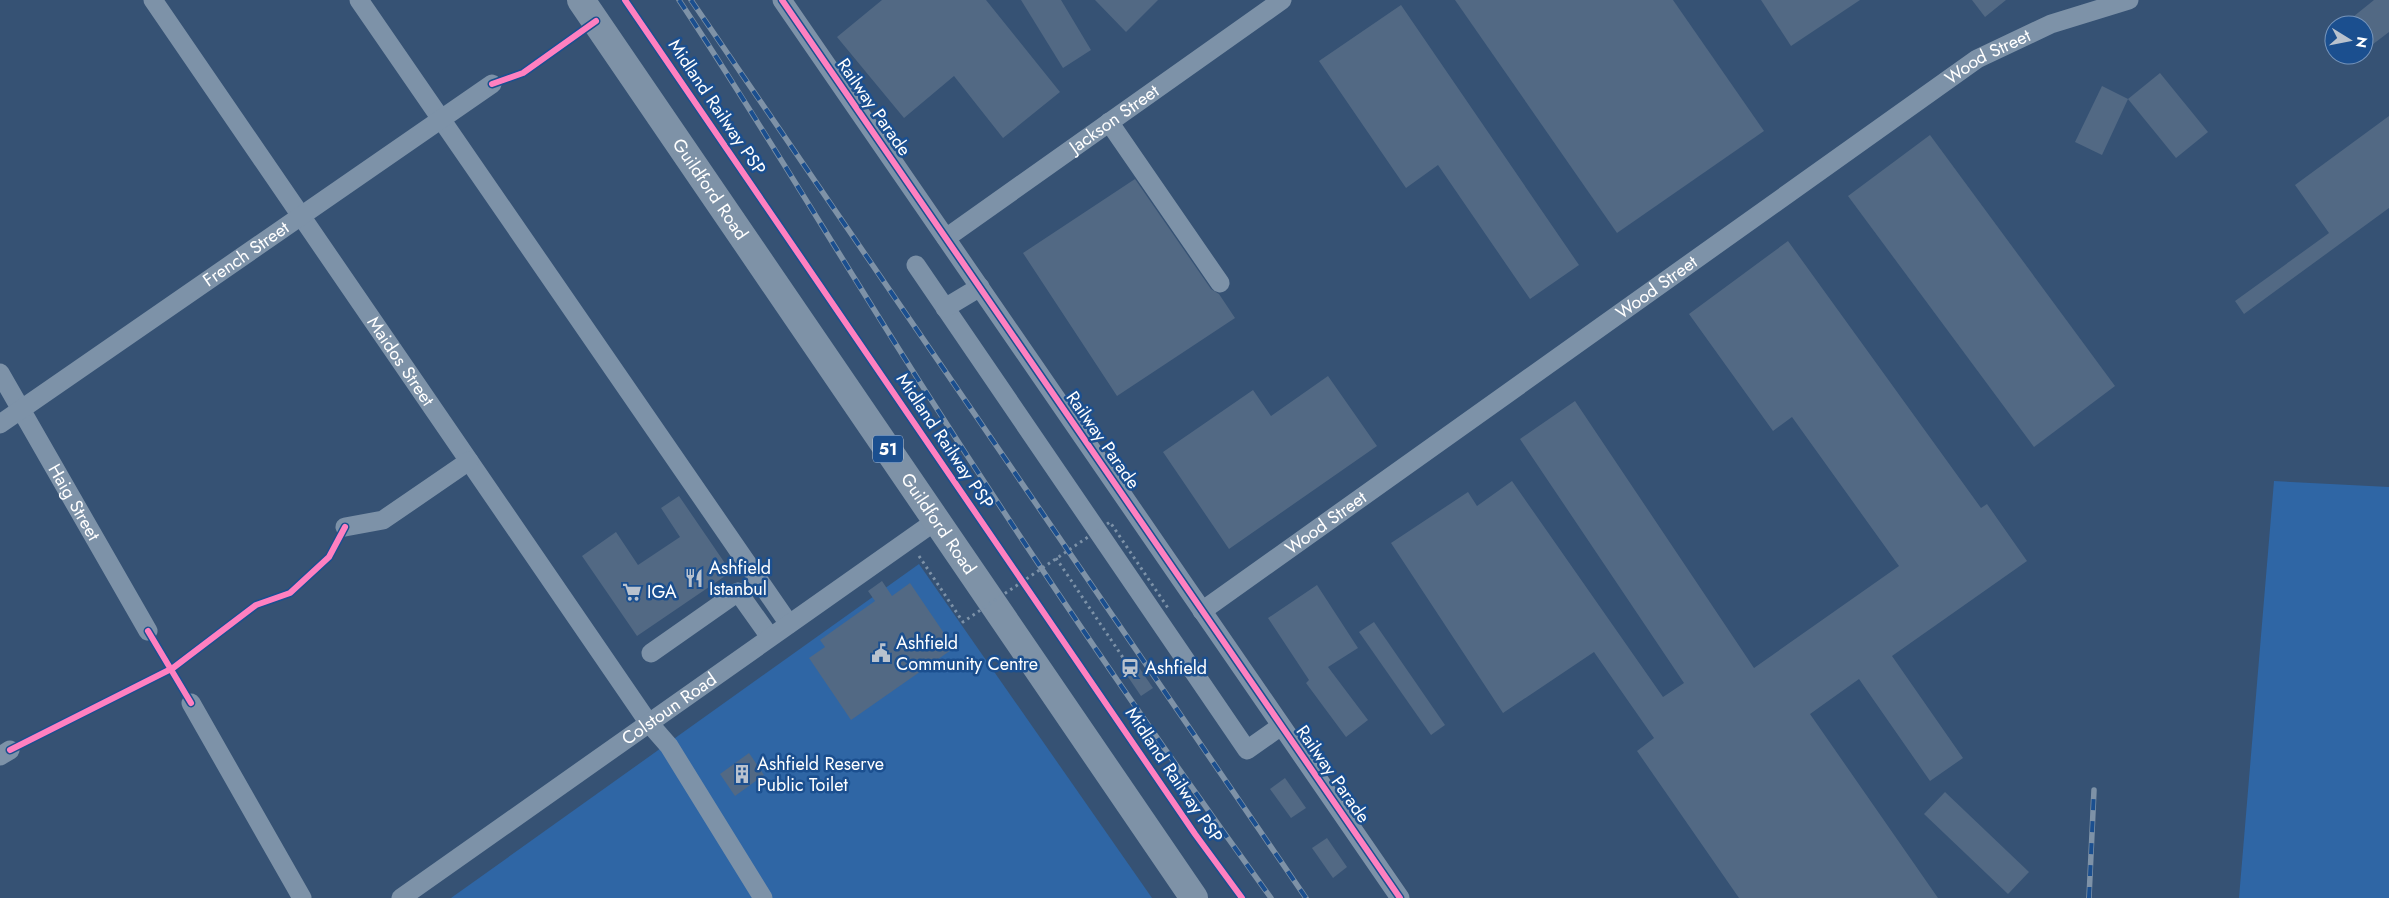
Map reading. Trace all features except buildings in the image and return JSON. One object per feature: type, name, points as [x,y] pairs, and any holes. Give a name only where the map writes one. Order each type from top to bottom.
[{"type":"highway","name":"Guildford Road","points":[[581,0],[1194,898]]},
{"type":"street","name":"Maidos Street","points":[[153,0],[648,722],[669,746],[763,898]]},
{"type":"street","points":[[360,0],[789,624]]},
{"type":"street","name":"Railway Parade","points":[[782,0],[1400,898]]},
{"type":"street","name":"Jackson Street","points":[[946,238],[1282,0]]},
{"type":"street","name":"Wood Street","points":[[1202,611],[1977,60],[2051,24],[2129,0]]},
{"type":"street","name":"French Street","points":[[0,424],[301,218],[492,84]]},
{"type":"street","points":[[1109,122],[1220,283]]},
{"type":"street","points":[[916,266],[1247,750],[1282,726]]},
{"type":"street","points":[[946,308],[980,287]]},
{"type":"street","name":"Haig Street","points":[[0,373],[148,631]]},
{"type":"street","points":[[345,527],[383,520],[469,461]]},
{"type":"street","name":"Colstoun Road","points":[[401,898],[937,520]]},
{"type":"street","points":[[651,653],[738,592],[770,637]]},
{"type":"street","points":[[191,703],[302,898]]},
{"type":"path","points":[[919,556],[963,622],[1110,522],[1168,608]]},
{"type":"path","points":[[1056,558],[1130,668]]},
{"type":"path","points":[[1016,571],[1027,587]]},
{"type":"shaded area","points":[[2274,481],[2389,487],[2389,898],[2239,898]]},
{"type":"shaded area","points":[[919,564],[1152,898],[451,898]]},
{"type":"railway","points":[[679,0],[898,348],[1012,524],[1140,713],[1271,898]]},
{"type":"railway","points":[[691,0],[1306,898]]},
{"type":"railway","points":[[2089,898],[2094,790]]},
{"type":"cycle path","name":"Midland Railway PSP","points":[[625,0],[1195,834],[1242,898]]},
{"type":"cycle path","points":[[782,0],[1400,898]]},
{"type":"cycle path","points":[[492,84],[523,73],[596,21]]},
{"type":"cycle path","points":[[10,750],[173,668],[256,605],[290,593],[329,557],[345,527]]},
{"type":"cycle path","points":[[148,631],[191,703]]},
{"type":"place","name":"Ashfield Istanbul","points":[[694,578]]},
{"type":"place","name":"IGA","points":[[632,592]]},
{"type":"place","name":"Ashfield Community Centre","points":[[881,653]]},
{"type":"place","name":"Ashfield","points":[[1130,668]]},
{"type":"place","name":"Ashfield Reserve Public Toilet","points":[[742,774]]}]
